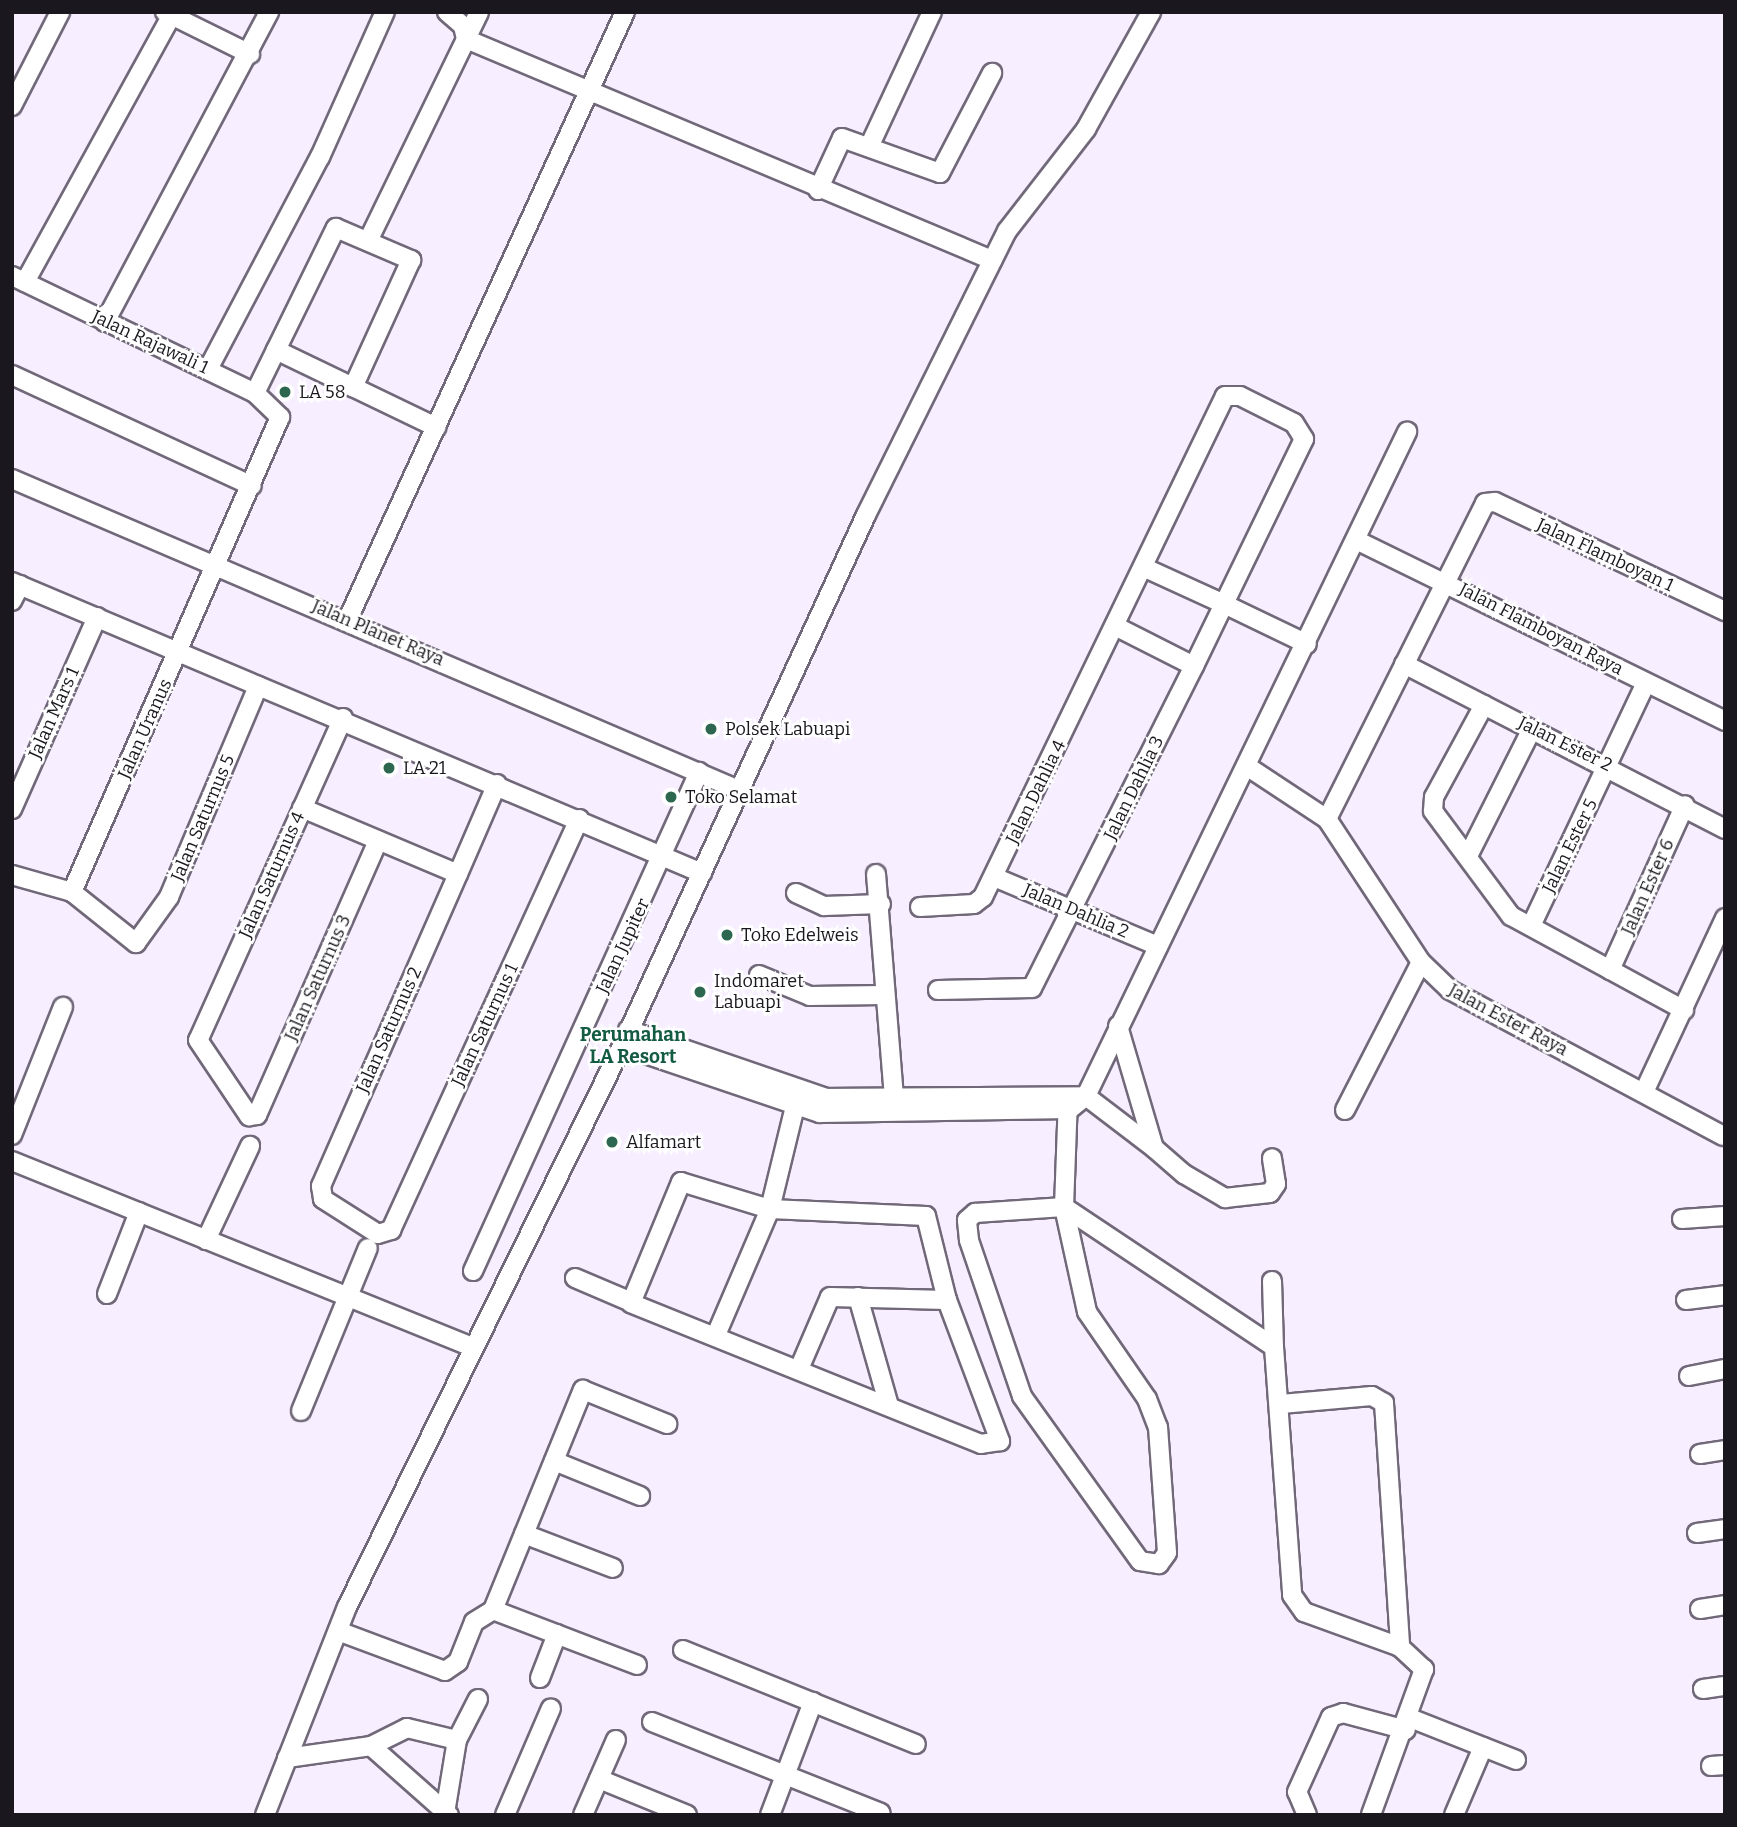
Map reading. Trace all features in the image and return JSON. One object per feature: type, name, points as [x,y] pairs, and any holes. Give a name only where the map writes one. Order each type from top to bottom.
[{"type":"street","points":[[12,106],[60,12]]},
{"type":"street","points":[[105,322],[250,54],[269,12]]},
{"type":"street","points":[[208,369],[320,157],[385,12]]},
{"type":"street","points":[[447,12],[463,26],[466,39]]},
{"type":"street","points":[[368,241],[479,12]]},
{"type":"street","points":[[348,619],[587,89],[625,12]]},
{"type":"street","points":[[869,147],[932,12]]},
{"type":"street","points":[[265,1815],[338,1631],[472,1347],[625,1038],[741,791],[826,600],[992,260],[1022,211],[1086,130],[1151,12]]},
{"type":"street","points":[[19,279],[169,14],[250,54]]},
{"type":"street","points":[[466,39],[818,190],[992,260]]},
{"type":"street","points":[[818,190],[839,139],[940,173],[992,73]]},
{"type":"street","points":[[255,393],[333,232],[339,228],[410,258],[411,265],[353,387]]},
{"type":"street","name":"Jalan Rajawali 1","points":[[19,279],[255,393],[280,417]]},
{"type":"street","points":[[276,350],[436,427]]},
{"type":"street","points":[[12,375],[252,486]]},
{"type":"street","name":"Jalan Dahlia 4","points":[[920,907],[978,903],[994,877],[1117,627],[1220,401],[1240,396],[1294,423],[1304,439],[1224,604]]},
{"type":"street","name":"Jalan Uranus","points":[[72,892],[179,654],[280,417]]},
{"type":"street","points":[[625,1038],[797,1100],[1069,1103],[1086,1096],[1307,645],[1407,432]]},
{"type":"street","name":"Jalan Planet Raya","points":[[12,479],[348,619],[741,791]]},
{"type":"street","name":"Jalan Flamboyan 1","points":[[1444,579],[1485,503],[1725,611]]},
{"type":"street","name":"Jalan Flamboyan Raya","points":[[1356,540],[1444,579],[1725,721]]},
{"type":"street","points":[[1145,568],[1307,645]]},
{"type":"street","points":[[1327,819],[1444,579]]},
{"type":"street","points":[[15,589],[97,617],[179,654],[343,718],[702,873]]},
{"type":"street","name":"Jalan Dahlia 3","points":[[937,990],[1032,988],[1074,909],[1224,604]]},
{"type":"street","name":"Jalan Mars 1","points":[[12,809],[97,617]]},
{"type":"street","points":[[1117,627],[1194,666]]},
{"type":"street","name":"Jalan Ester 2","points":[[1404,664],[1609,765],[1725,829]]},
{"type":"street","name":"Jalan Ester 5","points":[[1531,926],[1646,683]]},
{"type":"street","name":"Jalan Saturnus 5","points":[[72,892],[136,943],[169,897],[258,686]]},
{"type":"street","points":[[1484,705],[1432,803],[1508,912],[1684,1010]]},
{"type":"street","name":"Jalan Saturnus 4","points":[[257,1115],[241,1111],[201,1049],[201,1032],[343,718]]},
{"type":"street","points":[[1468,856],[1532,729]]},
{"type":"street","name":"Jalan Ester Raya","points":[[1248,767],[1327,819],[1421,962],[1450,990],[1725,1136]]},
{"type":"street","name":"Jalan Jupiter","points":[[473,1271],[664,856],[699,772]]},
{"type":"street","name":"Jalan Saturnus 2","points":[[321,1186],[498,784]]},
{"type":"street","name":"Jalan Ester 6","points":[[1611,970],[1685,805]]},
{"type":"street","points":[[302,808],[458,874]]},
{"type":"street","name":"Jalan Saturnus 1","points":[[321,1186],[323,1199],[378,1234],[391,1230],[579,819]]},
{"type":"street","name":"Jalan Saturnus 3","points":[[257,1115],[378,841]]},
{"type":"street","points":[[876,874],[881,904],[884,995],[894,1097]]},
{"type":"street","points":[[12,875],[72,892]]},
{"type":"street","name":"Jalan Dahlia 2","points":[[994,877],[1158,946]]},
{"type":"street","points":[[796,893],[824,906],[881,904]]},
{"type":"street","points":[[1644,1092],[1725,918]]},
{"type":"street","points":[[1345,1110],[1421,962]]},
{"type":"street","points":[[760,975],[810,996],[884,995]]},
{"type":"street","points":[[12,1135],[63,1007]]},
{"type":"street","points":[[1118,1026],[1154,1148]]},
{"type":"street","points":[[1086,1096],[1224,1198],[1272,1191],[1272,1158]]},
{"type":"street","points":[[797,1100],[894,1097],[947,1101]]},
{"type":"street","points":[[716,1335],[771,1209],[797,1100]]},
{"type":"street","points":[[1069,1103],[1064,1207],[1092,1324],[1147,1399],[1158,1427],[1167,1553],[1150,1566],[1140,1561],[1022,1396],[970,1240],[967,1220],[975,1213],[1064,1207],[1274,1347]]},
{"type":"street","points":[[206,1240],[250,1146]]},
{"type":"street","points":[[12,1161],[472,1347]]},
{"type":"street","points":[[576,1278],[629,1301],[981,1444],[1000,1441],[947,1300],[920,1212],[771,1209],[681,1182],[629,1301]]},
{"type":"street","points":[[107,1294],[138,1212]]},
{"type":"street","points":[[1682,1219],[1725,1216]]},
{"type":"street","points":[[301,1411],[368,1248]]},
{"type":"street","points":[[1272,1281],[1274,1347],[1281,1404],[1292,1595],[1313,1617],[1400,1647],[1424,1669],[1408,1724],[1371,1815]]},
{"type":"street","points":[[799,1369],[825,1302],[834,1295],[947,1300]]},
{"type":"street","points":[[1686,1300],[1725,1295]]},
{"type":"street","points":[[858,1297],[890,1406]]},
{"type":"street","points":[[1689,1376],[1725,1369]]},
{"type":"street","points":[[338,1631],[445,1671],[458,1662],[474,1622],[493,1610],[583,1390],[667,1424]]},
{"type":"street","points":[[1281,1404],[1372,1396],[1384,1403],[1400,1647]]},
{"type":"street","points":[[1700,1454],[1725,1450]]},
{"type":"street","points":[[554,1461],[640,1496]]},
{"type":"street","points":[[1697,1533],[1725,1529]]},
{"type":"street","points":[[524,1534],[613,1568]]},
{"type":"street","points":[[1700,1609],[1725,1605]]},
{"type":"street","points":[[493,1610],[637,1665]]},
{"type":"street","points":[[540,1678],[557,1634]]},
{"type":"street","points":[[682,1650],[916,1744]]},
{"type":"street","points":[[1703,1689],[1725,1686]]},
{"type":"street","points":[[447,1814],[457,1740],[478,1699]]},
{"type":"street","points":[[770,1815],[813,1702]]},
{"type":"street","points":[[505,1815],[551,1708]]},
{"type":"street","points":[[1307,1815],[1297,1791],[1331,1717],[1343,1713],[1408,1724],[1516,1760]]},
{"type":"street","points":[[652,1723],[881,1813]]},
{"type":"street","points":[[287,1758],[371,1746],[407,1728],[457,1740]]},
{"type":"street","points":[[583,1815],[616,1740]]},
{"type":"street","points":[[371,1746],[447,1814]]},
{"type":"street","points":[[1454,1815],[1483,1747]]},
{"type":"street","points":[[598,1779],[687,1815]]},
{"type":"place","name":"LA 58","points":[[285,392]]},
{"type":"place","name":"Polsek Labuapi","points":[[711,729]]},
{"type":"place","name":"LA 21","points":[[389,768]]},
{"type":"place","name":"Toko Selamat","points":[[671,797]]},
{"type":"place","name":"Toko Edelweis","points":[[727,935]]},
{"type":"place","name":"Indomaret Labuapi","points":[[700,992]]},
{"type":"place","name":"Alfamart","points":[[612,1142]]},
{"type":"district","name":"Perumahan LA Resort","points":[[633,1046]]}]
